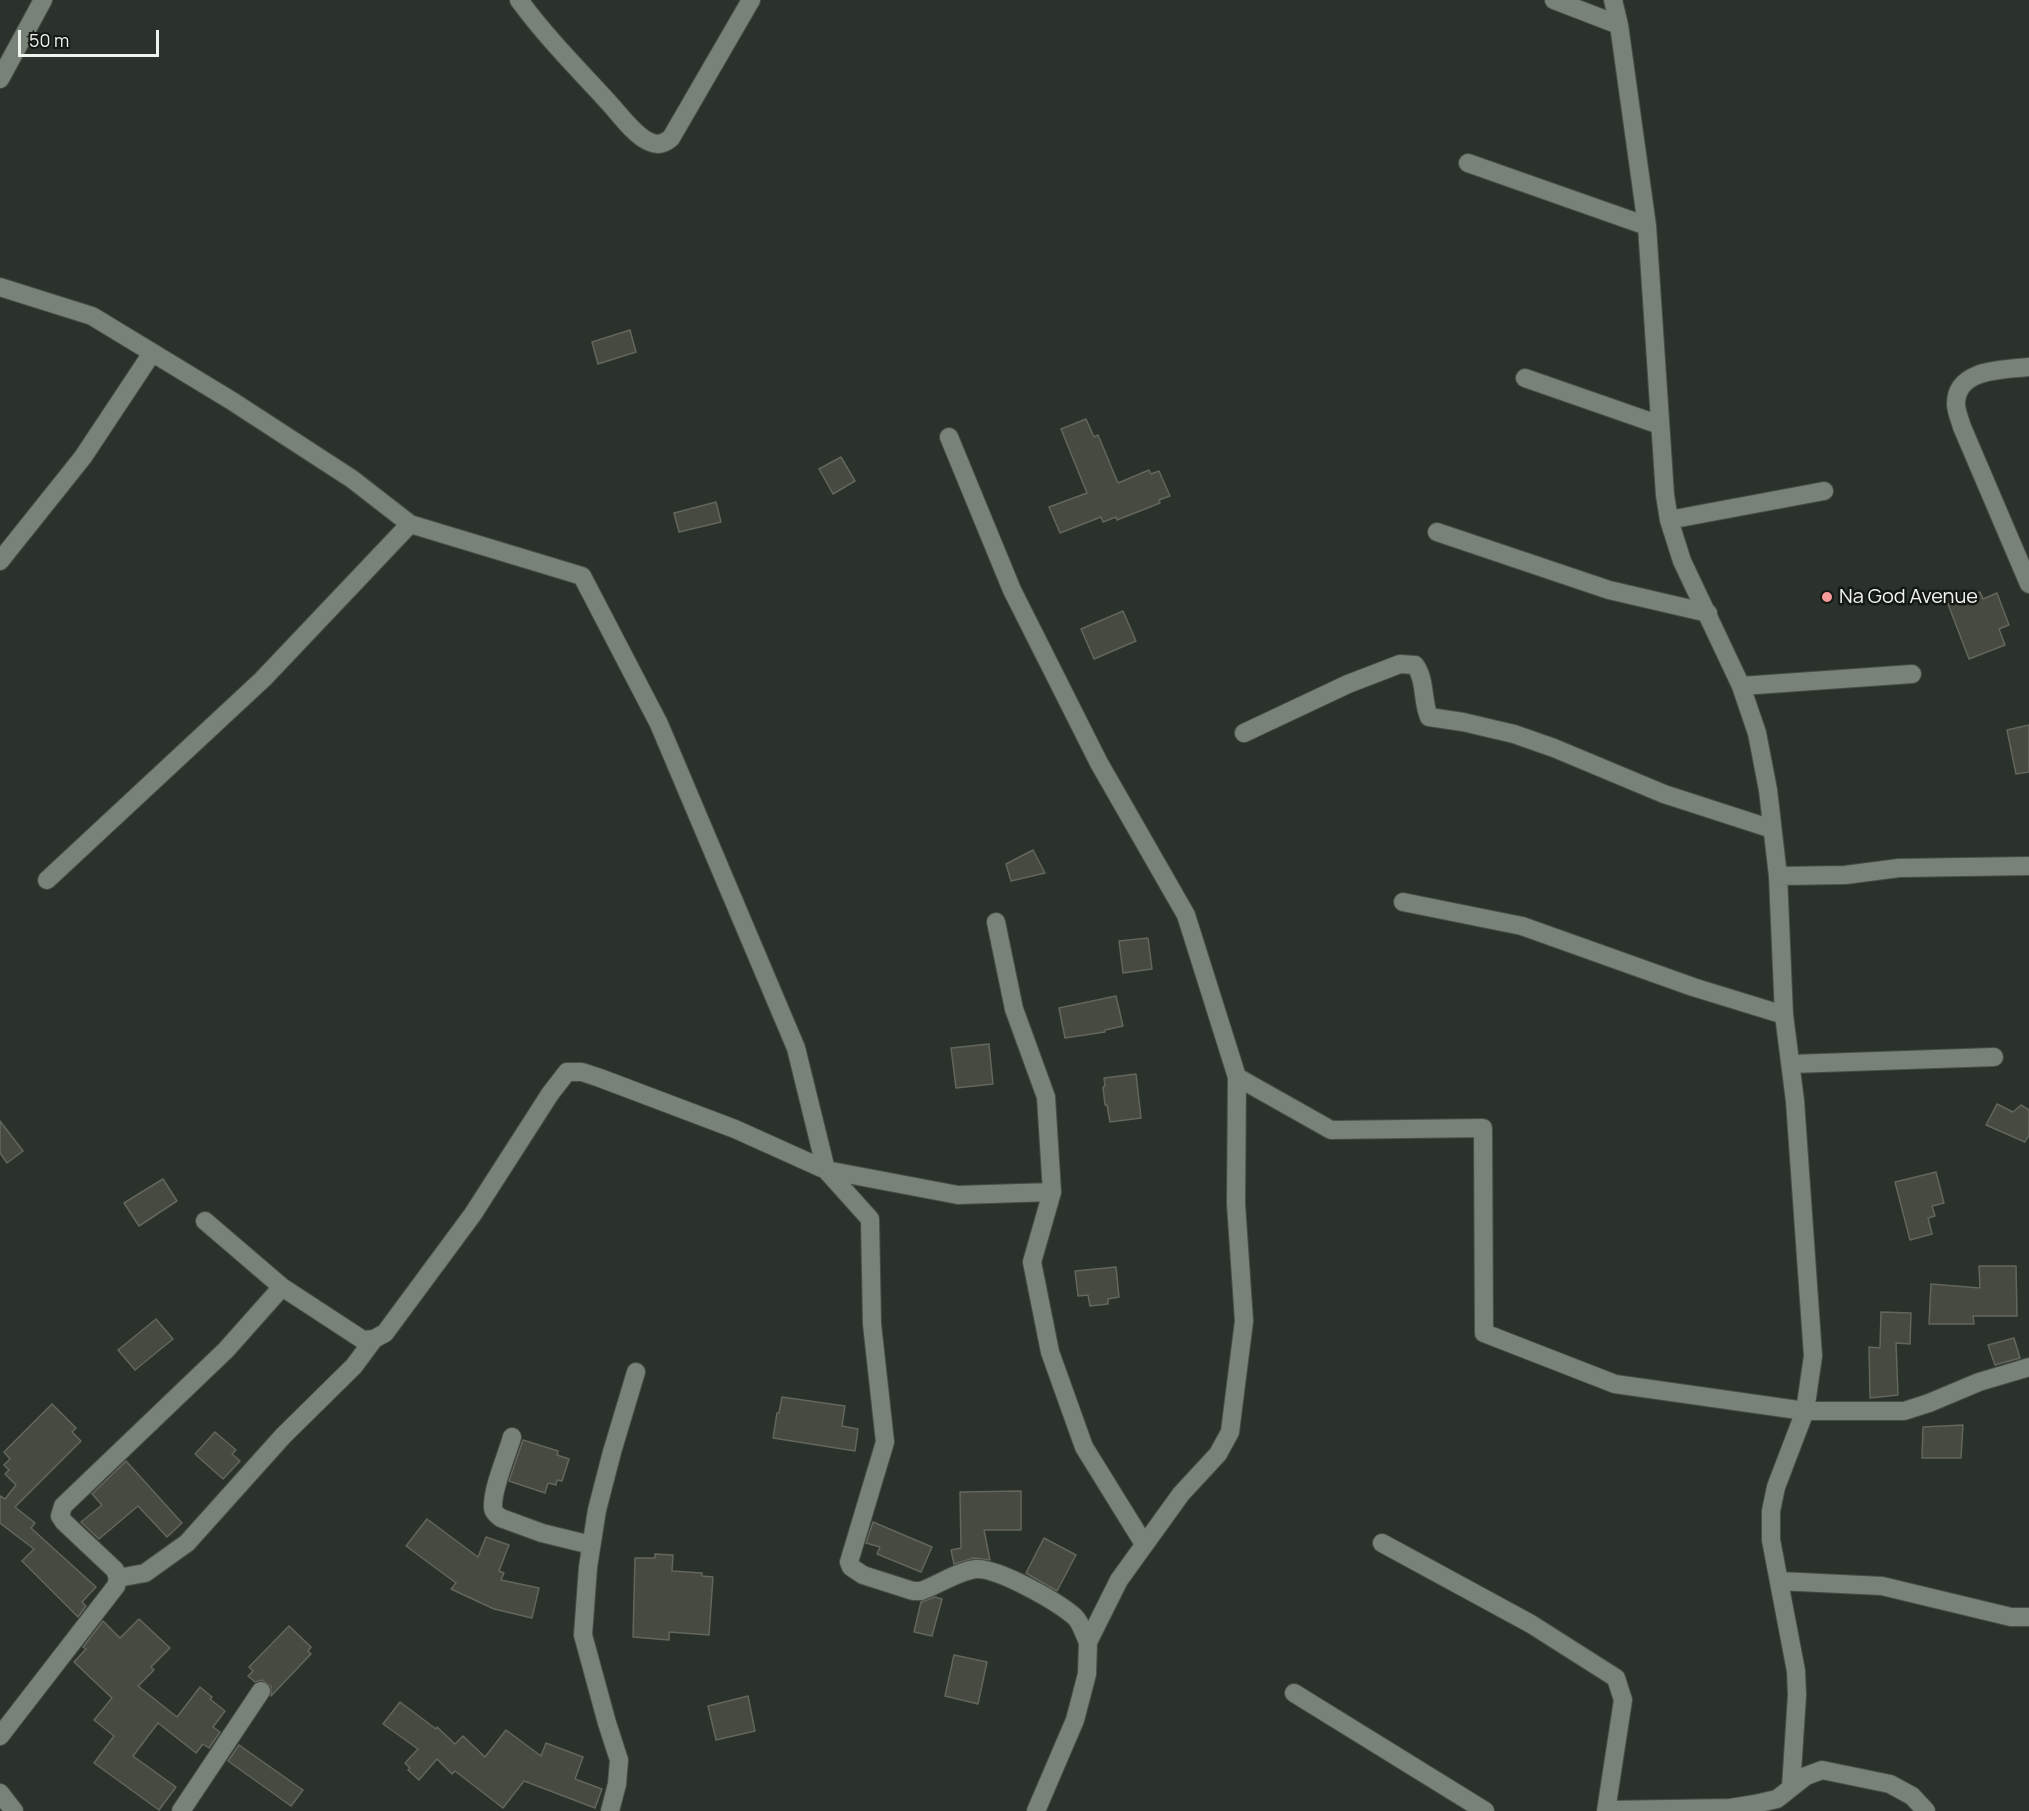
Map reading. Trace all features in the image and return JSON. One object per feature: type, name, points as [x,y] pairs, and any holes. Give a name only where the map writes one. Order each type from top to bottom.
[{"type":"street","points":[[0,79],[43,0]]},
{"type":"street","points":[[519,0],[539,27],[630,126],[649,142],[658,144],[665,143],[671,138],[751,0]]},
{"type":"street","points":[[1554,0],[1619,25]]},
{"type":"street","points":[[1613,0],[1619,25],[1647,226],[1665,495],[1669,520],[1682,561],[1741,686],[1757,733],[1764,765],[1778,876],[1784,1016],[1795,1101],[1813,1356],[1805,1411],[1776,1487],[1771,1511],[1771,1540],[1796,1671],[1797,1695],[1791,1787]]},
{"type":"street","points":[[1467,163],[1647,226]]},
{"type":"street","points":[[0,287],[92,316],[232,401],[352,479],[410,524],[582,576],[659,724],[796,1048],[826,1170],[870,1219],[872,1323],[885,1442],[849,1562],[850,1567],[863,1575],[913,1591],[921,1591],[968,1571],[979,1569],[992,1572],[1055,1602],[1077,1619],[1088,1642]]},
{"type":"street","points":[[0,561],[83,457],[152,353]]},
{"type":"street","points":[[2028,582],[1962,427],[1956,405],[1958,390],[1968,379],[1981,373],[2029,367]]},
{"type":"street","points":[[1525,378],[1660,425]]},
{"type":"street","points":[[949,437],[1012,590],[1099,763],[1186,915],[1237,1077],[1236,1204],[1244,1321],[1230,1432],[1218,1454],[1181,1494],[1119,1580],[1088,1642],[1087,1674],[1074,1720],[1036,1811]]},
{"type":"street","points":[[1669,520],[1824,491]]},
{"type":"street","points":[[47,880],[263,679],[410,524]]},
{"type":"street","points":[[1437,532],[1584,582],[1634,597],[1708,614]]},
{"type":"street","points":[[1244,732],[1348,684],[1400,664],[1415,665],[1420,673],[1425,708],[1429,717],[1514,734],[1554,748],[1664,794],[1772,829]]},
{"type":"street","points":[[1741,686],[1912,674]]},
{"type":"street","points":[[1778,876],[1845,875],[1899,868],[2029,866]]},
{"type":"street","points":[[1403,902],[1521,926],[1693,987],[1784,1016]]},
{"type":"street","points":[[996,922],[1014,1009],[1046,1097],[1052,1192],[1032,1262],[1050,1352],[1084,1447],[1144,1544]]},
{"type":"street","points":[[1791,1064],[1994,1057]]},
{"type":"street","points":[[205,1221],[282,1287],[363,1340],[374,1339],[385,1333],[473,1214],[550,1094],[567,1072],[582,1071],[735,1129],[826,1170],[957,1195],[1052,1192]]},
{"type":"street","points":[[1237,1077],[1331,1130],[1483,1128],[1484,1332],[1616,1384],[1805,1411],[1904,1412],[1979,1382],[2029,1367]]},
{"type":"street","points":[[0,1736],[116,1586],[118,1578],[115,1570],[60,1516],[63,1506],[226,1350],[282,1287]]},
{"type":"street","points":[[118,1578],[145,1573],[187,1543],[283,1436],[354,1366],[374,1339]]},
{"type":"street","points":[[610,1811],[617,1784],[619,1760],[583,1635],[588,1566],[597,1510],[636,1372]]},
{"type":"street","points":[[512,1437],[497,1487],[493,1508],[495,1514],[542,1533],[591,1545]]},
{"type":"street","points":[[1382,1542],[1531,1624],[1616,1678],[1623,1700],[1606,1810],[1730,1808],[1777,1799],[1806,1776],[1822,1770],[1890,1784],[1912,1796],[1926,1811]]},
{"type":"street","points":[[1779,1581],[1882,1586],[2011,1617],[2029,1617]]},
{"type":"street","points":[[181,1811],[261,1691]]},
{"type":"street","points":[[1294,1693],[1485,1811]]},
{"type":"street","points":[[0,1792],[14,1811]]},
{"type":"building","points":[[630,330],[636,352],[598,364],[592,342]]},
{"type":"building","points":[[1086,419],[1094,437],[1098,435],[1118,483],[1149,470],[1151,474],[1159,471],[1170,496],[1159,500],[1160,503],[1117,520],[1116,517],[1103,522],[1101,517],[1060,533],[1049,507],[1087,493],[1061,429]]},
{"type":"building","points":[[841,457],[855,481],[833,494],[819,469]]},
{"type":"building","points":[[716,502],[721,522],[679,532],[674,513]]},
{"type":"building","points":[[1980,592],[1983,599],[1997,593],[2009,625],[1999,629],[2005,645],[1969,659],[1948,604]]},
{"type":"building","points":[[1123,611],[1136,641],[1094,659],[1081,629]]},
{"type":"building","points":[[2029,725],[2029,772],[2016,774],[2007,730]]},
{"type":"building","points":[[1033,850],[1045,873],[1011,881],[1006,864]]},
{"type":"building","points":[[1148,938],[1152,969],[1123,973],[1119,941]]},
{"type":"building","points":[[1116,996],[1123,1026],[1105,1030],[1105,1032],[1065,1038],[1059,1008]]},
{"type":"building","points":[[989,1044],[993,1084],[956,1088],[951,1048]]},
{"type":"building","points":[[1136,1074],[1141,1118],[1110,1122],[1107,1105],[1105,1105],[1104,1078]]},
{"type":"building","points":[[1997,1104],[2013,1112],[2021,1105],[2029,1110],[2029,1135],[2025,1142],[1986,1125]]},
{"type":"building","points":[[0,1121],[23,1151],[7,1163],[0,1153]]},
{"type":"building","points":[[1936,1172],[1944,1203],[1932,1206],[1935,1216],[1928,1218],[1932,1234],[1910,1240],[1895,1182]]},
{"type":"building","points":[[163,1179],[177,1201],[139,1226],[124,1203]]},
{"type":"building","points":[[1979,1266],[2016,1266],[2017,1316],[1973,1316],[1974,1324],[1929,1324],[1931,1284],[1980,1288]]},
{"type":"building","points":[[1116,1267],[1119,1297],[1108,1299],[1108,1304],[1090,1306],[1088,1295],[1078,1296],[1075,1271]]},
{"type":"building","points":[[1881,1312],[1911,1313],[1910,1344],[1896,1343],[1898,1395],[1870,1398],[1869,1347],[1880,1348]]},
{"type":"building","points":[[156,1319],[173,1339],[135,1370],[118,1350]]},
{"type":"building","points":[[2014,1338],[2020,1358],[1995,1365],[1988,1345]]},
{"type":"building","points":[[782,1397],[845,1406],[842,1426],[858,1429],[855,1451],[773,1438]]},
{"type":"building","points":[[52,1404],[76,1428],[72,1432],[81,1441],[15,1507],[35,1523],[31,1528],[96,1587],[82,1602],[86,1606],[78,1617],[22,1561],[34,1549],[0,1523],[0,1496],[5,1499],[16,1485],[5,1474],[9,1470],[4,1465],[10,1459],[4,1452]]},
{"type":"building","points":[[1963,1425],[1961,1458],[1922,1458],[1923,1427]]},
{"type":"building","points":[[215,1432],[236,1450],[232,1454],[240,1461],[223,1479],[195,1454]]},
{"type":"building","points":[[523,1440],[558,1451],[557,1455],[569,1459],[562,1481],[557,1480],[556,1485],[548,1483],[545,1493],[509,1481]]},
{"type":"building","points":[[126,1461],[182,1523],[167,1537],[138,1506],[99,1539],[81,1522],[102,1505],[92,1494]]},
{"type":"building","points":[[1021,1491],[1021,1530],[984,1530],[990,1560],[974,1558],[954,1564],[951,1550],[961,1548],[960,1492]]},
{"type":"building","points":[[427,1519],[478,1557],[486,1537],[509,1545],[499,1571],[504,1573],[501,1580],[539,1588],[532,1618],[494,1609],[451,1589],[456,1583],[406,1546]]},
{"type":"building","points":[[873,1522],[932,1547],[921,1572],[877,1554],[880,1547],[866,1543]]},
{"type":"building","points":[[1044,1538],[1076,1555],[1057,1591],[1026,1573]]},
{"type":"building","points":[[655,1554],[673,1555],[672,1571],[702,1573],[702,1576],[713,1577],[709,1635],[669,1632],[669,1640],[633,1637],[635,1558],[655,1558]]},
{"type":"building","points":[[935,1597],[942,1599],[932,1636],[914,1632],[921,1602]]},
{"type":"building","points":[[139,1619],[170,1648],[151,1667],[154,1670],[138,1686],[177,1717],[200,1687],[225,1711],[213,1727],[220,1732],[209,1748],[203,1744],[196,1753],[158,1723],[133,1756],[176,1787],[159,1810],[94,1763],[114,1736],[94,1720],[112,1698],[74,1662],[86,1649],[83,1647],[103,1621],[120,1638]]},
{"type":"building","points":[[289,1626],[311,1647],[308,1651],[311,1654],[271,1696],[271,1686],[262,1680],[255,1682],[248,1676],[253,1671],[249,1667]]},
{"type":"building","points":[[954,1655],[987,1662],[978,1704],[945,1696]]},
{"type":"building","points":[[748,1696],[755,1731],[716,1740],[708,1706]]},
{"type":"building","points":[[400,1702],[436,1729],[437,1727],[455,1744],[463,1736],[485,1757],[506,1730],[541,1756],[546,1743],[583,1757],[575,1779],[602,1789],[595,1808],[524,1781],[503,1808],[455,1771],[452,1774],[437,1759],[419,1780],[408,1770],[410,1768],[405,1763],[418,1749],[383,1724]]},
{"type":"building","points":[[239,1745],[303,1790],[291,1806],[228,1761]]},
{"type":"place","name":"Na God Avenue","points":[[1827,597]]}]
